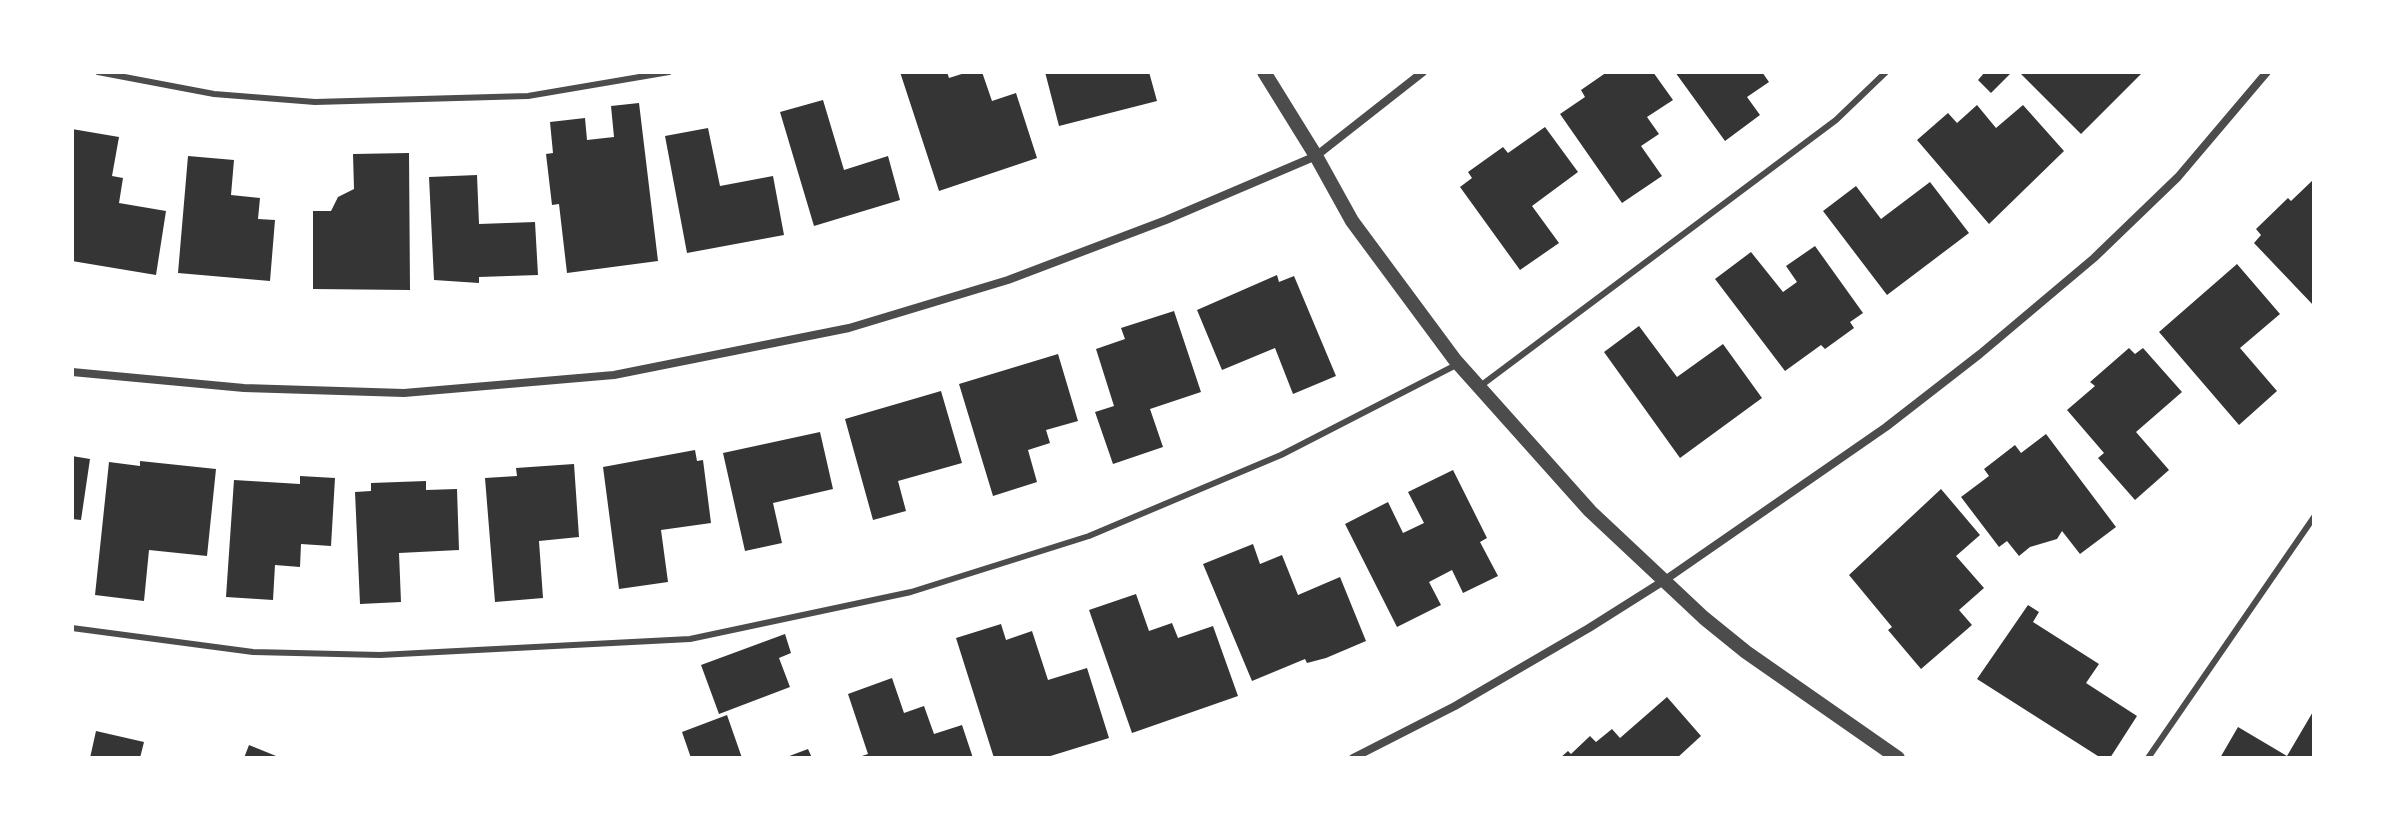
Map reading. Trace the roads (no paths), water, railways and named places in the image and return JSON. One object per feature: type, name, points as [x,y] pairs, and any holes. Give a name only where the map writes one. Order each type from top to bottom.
[{"type":"street","points":[[1264,72],[1352,221],[1458,364],[1590,511],[1746,652],[1898,758]]},
{"type":"street","points":[[72,372],[244,388],[404,393],[614,375],[849,328],[1008,280],[1166,220],[1316,156],[1423,72]]},
{"type":"street","points":[[1353,758],[1455,706],[1589,628],[1665,580],[1886,427],[1980,354],[2094,258],[2178,177],[2267,72]]},
{"type":"lane","points":[[98,72],[214,94],[315,102],[528,96],[669,72]]},
{"type":"lane","points":[[1479,387],[1836,120],[1886,72]]},
{"type":"lane","points":[[72,628],[253,652],[380,655],[690,639],[911,592],[1089,536],[1281,455],[1458,364]]},
{"type":"lane","points":[[2148,758],[2314,517]]}]
